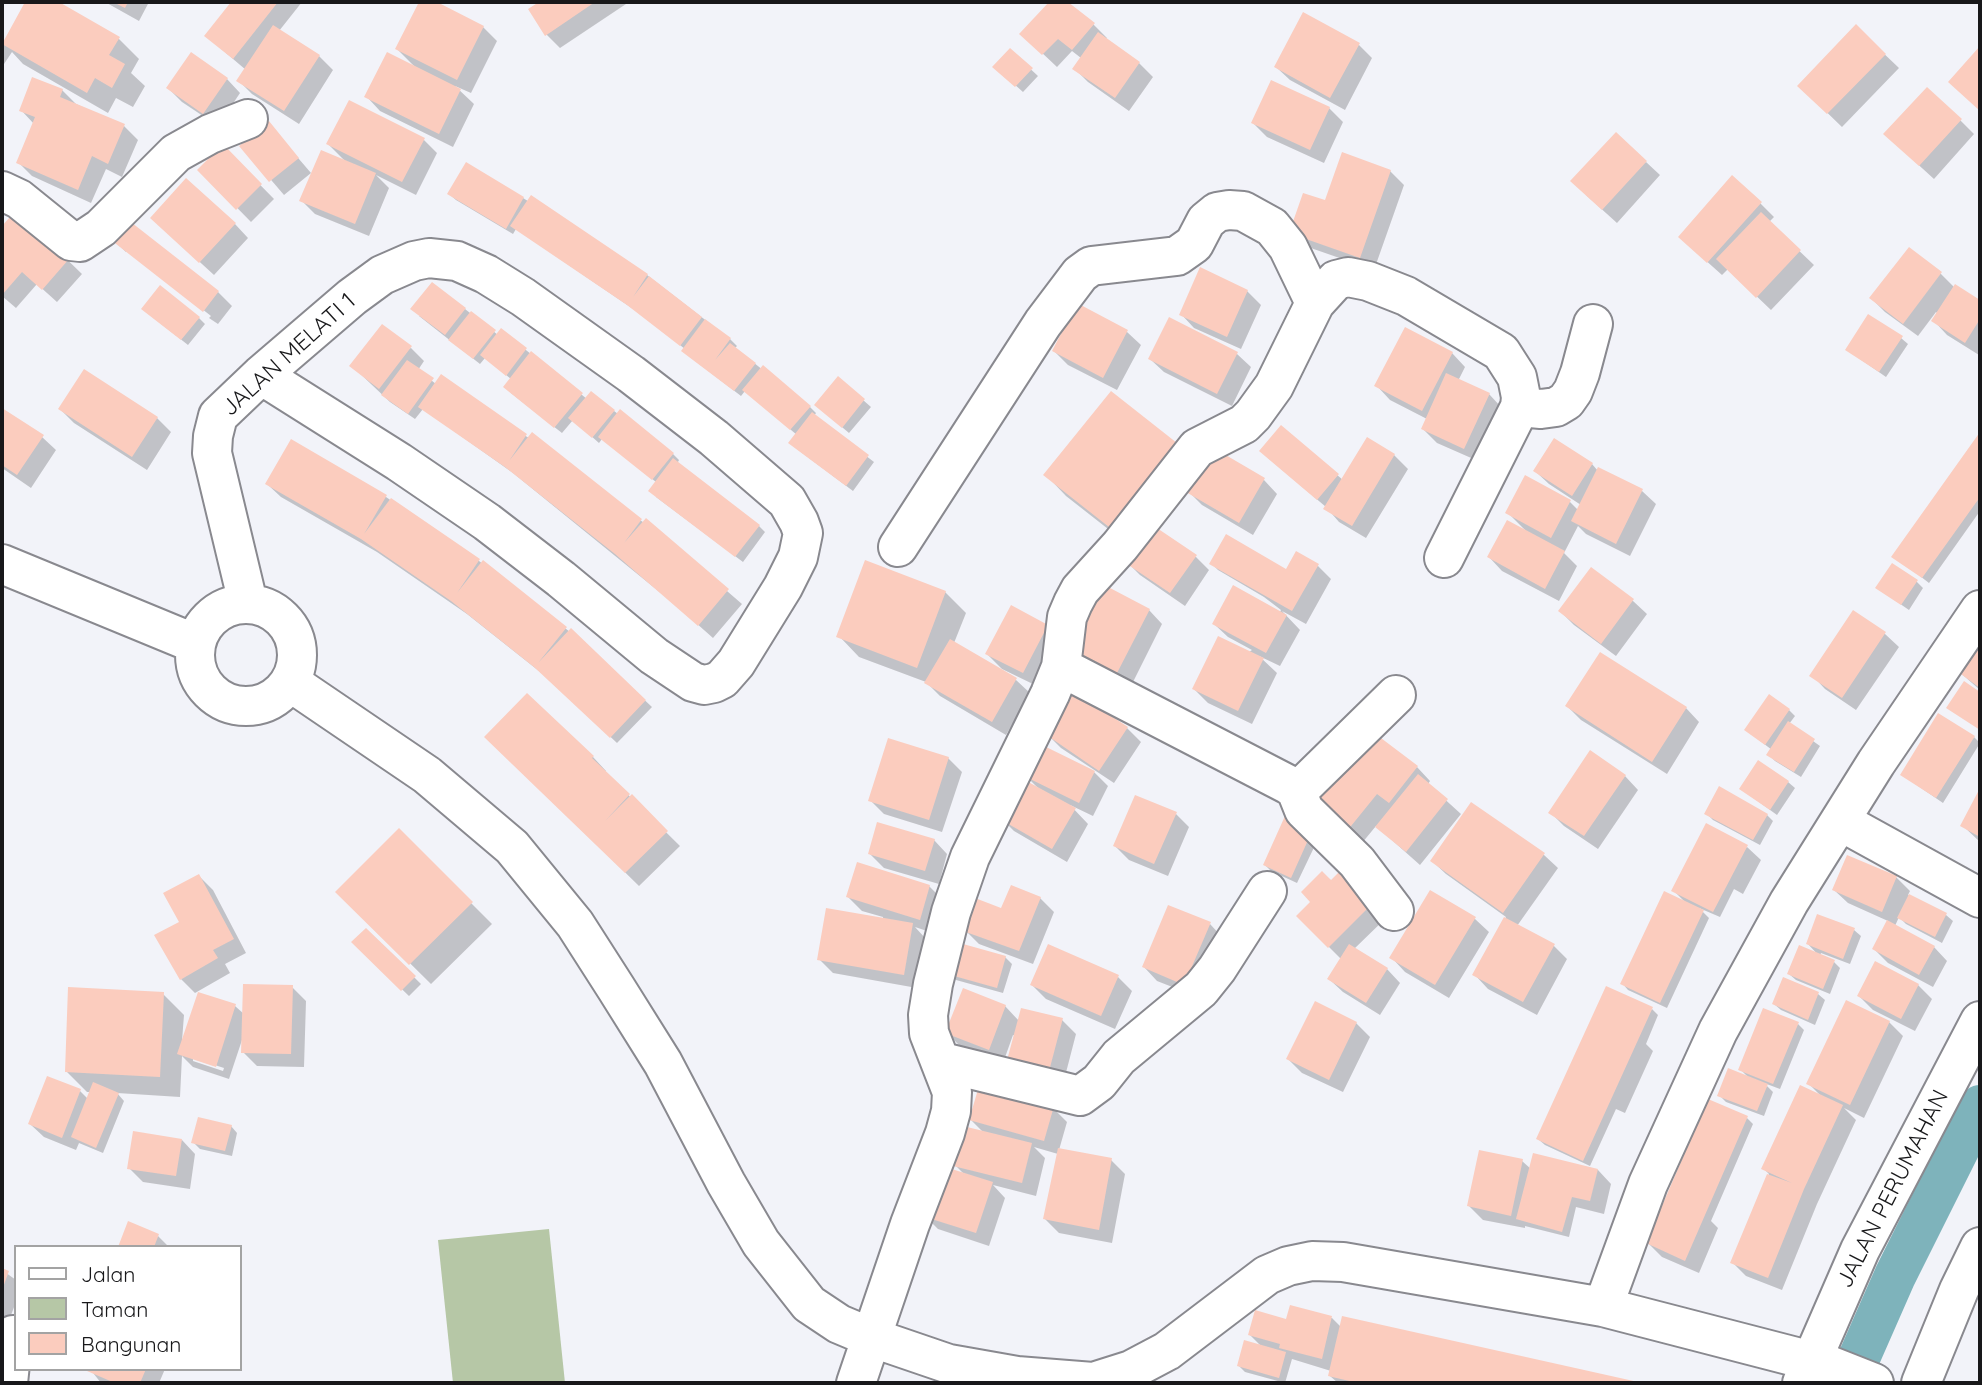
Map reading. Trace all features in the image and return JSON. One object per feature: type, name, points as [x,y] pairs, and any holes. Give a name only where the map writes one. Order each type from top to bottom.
[{"type":"street","points":[[2,191],[19,199],[71,241],[80,242],[102,228],[176,153],[210,134],[248,119]]},
{"type":"street","points":[[898,547],[1043,323],[1080,275],[1091,266],[1177,256],[1194,244],[1206,220],[1217,212],[1243,211],[1272,227],[1288,247],[1315,303]]},
{"type":"street","name":"JALAN MELATI 1","points":[[248,603],[212,453],[218,416],[261,375],[324,320],[382,275],[414,261],[442,258],[457,261],[486,274],[523,297],[631,374],[714,438],[787,502],[803,533],[798,557],[783,587],[736,663],[722,679],[704,685],[693,682],[677,674],[487,522],[399,462],[261,375]]},
{"type":"street","points":[[856,1383],[945,1133],[952,1092],[929,1033],[928,1015],[951,912],[970,857],[1016,760],[1041,715],[1061,667],[1067,617],[1080,590],[1121,546],[1197,448],[1244,424],[1253,415],[1274,386],[1315,303],[1336,280],[1348,277],[1368,281],[1406,296],[1501,352],[1517,377],[1520,407],[1444,558]]},
{"type":"street","points":[[1520,407],[1541,409],[1556,407],[1566,401],[1580,373],[1593,324]]},
{"type":"street","points":[[2,565],[196,644]]},
{"type":"street","points":[[248,603],[266,607],[281,617],[292,631],[297,648],[297,666],[290,682],[278,696],[262,704],[244,707],[226,703],[211,693],[201,679],[195,662],[196,644],[202,628],[214,614],[230,606],[248,603]]},
{"type":"street","points":[[1604,1307],[1648,1184],[1718,1031],[1789,902],[1919,699],[1980,610]]},
{"type":"street","points":[[1061,667],[1289,785],[1297,792],[1304,810],[1357,862],[1394,911]]},
{"type":"street","points":[[290,682],[427,775],[512,847],[585,939],[663,1063],[755,1233],[788,1280],[809,1304],[839,1324],[870,1338],[949,1364],[982,1371],[1058,1381],[1093,1382],[1135,1376],[1267,1275],[1288,1266],[1312,1261],[1343,1262],[1604,1307],[1815,1370],[1874,1383]]},
{"type":"street","points":[[1297,792],[1396,695]]},
{"type":"street","points":[[1840,821],[1980,898]]},
{"type":"street","points":[[942,1062],[1080,1096],[1099,1082],[1119,1057],[1201,989],[1268,891]]},
{"type":"street","name":"JALAN PERUMAHAN","points":[[1815,1370],[1860,1250],[1980,1021]]},
{"type":"street","points":[[1921,1383],[1959,1290],[1980,1247]]},
{"type":"street","points":[[8,1383],[10,1335]]},
{"type":"green space","points":[[549,1229],[565,1383],[453,1383],[438,1240]]},
{"type":"building","points":[[25,2],[59,2],[120,37],[109,55],[125,64],[112,88],[95,78],[87,93],[2,44]]},
{"type":"building","points":[[113,2],[128,2],[125,8]]},
{"type":"building","points":[[231,2],[278,2],[233,59],[204,36]]},
{"type":"building","points":[[419,2],[437,2],[484,26],[457,80],[395,49]]},
{"type":"building","points":[[539,2],[595,2],[545,36],[528,9]]},
{"type":"building","points":[[1049,2],[1068,2],[1095,23],[1072,50],[1058,39],[1042,55],[1019,34]]},
{"type":"building","points":[[1303,12],[1360,43],[1330,98],[1274,67]]},
{"type":"building","points":[[1856,24],[1886,54],[1827,114],[1797,86]]},
{"type":"building","points":[[273,25],[320,55],[284,111],[236,81]]},
{"type":"building","points":[[1098,32],[1140,62],[1115,98],[1072,69]]},
{"type":"building","points":[[1980,46],[1980,111],[1948,82]]},
{"type":"building","points":[[1010,48],[1033,68],[1015,87],[992,67]]},
{"type":"building","points":[[191,52],[228,78],[203,114],[166,88]]},
{"type":"building","points":[[387,52],[461,89],[439,134],[364,97]]},
{"type":"building","points":[[32,77],[63,89],[60,97],[125,124],[108,164],[92,156],[78,190],[16,163],[35,117],[19,111]]},
{"type":"building","points":[[1271,80],[1330,107],[1310,150],[1251,123]]},
{"type":"building","points":[[1927,87],[1962,119],[1919,166],[1883,134]]},
{"type":"building","points":[[349,100],[425,138],[402,182],[326,144]]},
{"type":"building","points":[[269,121],[299,158],[269,182],[239,146]]},
{"type":"building","points":[[1616,132],[1647,161],[1602,210],[1570,181]]},
{"type":"building","points":[[223,144],[262,184],[236,210],[197,170]]},
{"type":"building","points":[[321,150],[376,173],[355,224],[299,201]]},
{"type":"building","points":[[1342,152],[1391,170],[1360,258],[1289,233],[1303,193],[1325,200]]},
{"type":"building","points":[[466,162],[524,197],[506,229],[447,194]]},
{"type":"building","points":[[1732,175],[1762,202],[1707,263],[1678,237]]},
{"type":"building","points":[[186,178],[236,223],[199,263],[150,218]]},
{"type":"building","points":[[531,195],[648,274],[633,297],[649,276],[702,317],[680,346],[627,305],[510,226]]},
{"type":"building","points":[[17,209],[69,259],[42,290],[22,272],[2,295],[2,226]]},
{"type":"building","points":[[1761,212],[1801,250],[1756,298],[1716,259]]},
{"type":"building","points":[[127,219],[219,291],[203,312],[111,240]]},
{"type":"building","points":[[1909,247],[1942,272],[1903,324],[1869,298]]},
{"type":"building","points":[[1200,267],[1248,290],[1227,337],[1179,315]]},
{"type":"building","points":[[432,282],[466,308],[445,335],[410,309]]},
{"type":"building","points":[[1955,284],[1980,300],[1980,319],[1965,343],[1931,321]]},
{"type":"building","points":[[160,285],[200,317],[181,340],[141,309]]},
{"type":"building","points":[[1077,303],[1128,330],[1103,378],[1052,351]]},
{"type":"building","points":[[471,311],[496,330],[473,359],[448,340]]},
{"type":"building","points":[[1868,314],[1903,336],[1879,372],[1845,350]]},
{"type":"building","points":[[1169,317],[1238,352],[1217,394],[1148,359]]},
{"type":"building","points":[[705,319],[731,338],[715,360],[730,343],[756,363],[734,391],[681,351]]},
{"type":"building","points":[[382,324],[412,346],[379,389],[349,366]]},
{"type":"building","points":[[1405,327],[1453,352],[1422,411],[1374,386]]},
{"type":"building","points":[[501,328],[527,348],[506,376],[480,355]]},
{"type":"building","points":[[531,351],[583,393],[554,428],[503,387]]},
{"type":"building","points":[[407,360],[434,378],[408,414],[381,395]]},
{"type":"building","points":[[763,365],[811,406],[790,430],[742,390]]},
{"type":"building","points":[[84,369],[158,417],[132,457],[58,409]]},
{"type":"building","points":[[1446,373],[1490,393],[1464,449],[1421,429]]},
{"type":"building","points":[[441,374],[527,434],[509,461],[532,432],[642,519],[624,543],[646,518],[729,589],[698,626],[615,554],[505,467],[418,407]]},
{"type":"building","points":[[838,376],[865,399],[842,428],[814,405]]},
{"type":"building","points":[[591,391],[615,410],[592,438],[568,418]]},
{"type":"building","points":[[1111,391],[1177,443],[1109,527],[1043,475]]},
{"type":"building","points":[[2,408],[44,435],[17,475],[2,465]]},
{"type":"building","points":[[620,409],[674,453],[652,480],[598,437]]},
{"type":"building","points":[[812,412],[869,455],[846,486],[788,443]]},
{"type":"building","points":[[1281,425],[1339,474],[1317,500],[1259,451]]},
{"type":"building","points":[[1980,432],[1980,497],[1922,578],[1891,557]]},
{"type":"building","points":[[1367,437],[1395,454],[1352,526],[1323,509]]},
{"type":"building","points":[[1554,438],[1593,463],[1572,496],[1533,471]]},
{"type":"building","points":[[291,439],[387,495],[364,534],[391,498],[480,559],[457,593],[483,560],[567,627],[538,663],[571,628],[646,700],[610,738],[534,667],[451,601],[361,539],[265,484]]},
{"type":"building","points":[[1212,447],[1265,478],[1239,523],[1186,492]]},
{"type":"building","points":[[673,458],[760,525],[735,557],[648,491]]},
{"type":"building","points":[[1598,467],[1643,489],[1616,544],[1571,521]]},
{"type":"building","points":[[1525,475],[1571,500],[1551,538],[1505,513]]},
{"type":"building","points":[[1507,520],[1565,551],[1545,589],[1487,557]]},
{"type":"building","points":[[1151,524],[1197,555],[1170,593],[1124,562]]},
{"type":"building","points":[[1226,534],[1286,569],[1296,551],[1319,564],[1292,611],[1209,564]]},
{"type":"building","points":[[865,560],[946,591],[917,668],[836,637]]},
{"type":"building","points":[[1892,563],[1918,580],[1901,605],[1875,588]]},
{"type":"building","points":[[1591,567],[1634,599],[1601,644],[1558,611]]},
{"type":"building","points":[[1091,578],[1150,609],[1117,673],[1071,651],[1089,614],[1076,608]]},
{"type":"building","points":[[1233,585],[1287,615],[1266,653],[1212,624]]},
{"type":"building","points":[[1011,605],[1048,625],[1023,673],[985,654]]},
{"type":"building","points":[[1853,610],[1886,632],[1842,698],[1809,676]]},
{"type":"building","points":[[1218,636],[1264,658],[1238,711],[1192,689]]},
{"type":"building","points":[[950,639],[1017,678],[992,722],[924,683]]},
{"type":"building","points":[[1972,644],[1980,649],[1980,688],[1954,669]]},
{"type":"building","points":[[1600,652],[1687,707],[1652,762],[1565,706]]},
{"type":"building","points":[[1964,681],[1980,692],[1980,730],[1946,708]]},
{"type":"building","points":[[1073,691],[1128,727],[1099,771],[1045,734]]},
{"type":"building","points":[[527,693],[630,794],[605,821],[632,794],[668,831],[625,873],[484,737]]},
{"type":"building","points":[[1769,694],[1790,709],[1765,745],[1744,730]]},
{"type":"building","points":[[1938,713],[1975,736],[1936,798],[1900,775]]},
{"type":"building","points":[[1788,721],[1815,739],[1794,772],[1766,755]]},
{"type":"building","points":[[1369,729],[1418,766],[1389,803],[1377,794],[1347,831],[1311,802]]},
{"type":"building","points":[[888,738],[949,757],[929,820],[868,801]]},
{"type":"building","points":[[1038,743],[1095,771],[1079,803],[1022,775]]},
{"type":"building","points":[[1590,750],[1626,775],[1584,836],[1548,813]]},
{"type":"building","points":[[1758,760],[1789,781],[1770,810],[1739,789]]},
{"type":"building","points":[[1418,774],[1448,799],[1406,852],[1375,827]]},
{"type":"building","points":[[1021,778],[1076,808],[1052,849],[998,818]]},
{"type":"building","points":[[1719,786],[1768,814],[1753,840],[1704,814]]},
{"type":"building","points":[[1980,788],[1980,837],[1960,826]]},
{"type":"building","points":[[1135,795],[1177,812],[1154,864],[1113,846]]},
{"type":"building","points":[[1471,802],[1545,853],[1503,913],[1430,861]]},
{"type":"building","points":[[1285,816],[1313,829],[1291,878],[1263,865]]},
{"type":"building","points":[[877,822],[935,839],[925,871],[868,854]]},
{"type":"building","points":[[1706,823],[1748,845],[1713,912],[1671,891]]},
{"type":"building","points":[[399,828],[473,902],[409,965],[335,892]]},
{"type":"building","points":[[1847,855],[1897,876],[1882,912],[1832,890]]},
{"type":"building","points":[[857,862],[930,885],[920,920],[846,897]]},
{"type":"building","points":[[1322,871],[1331,880],[1340,871],[1373,903],[1328,948],[1296,916],[1310,902],[1301,892]]},
{"type":"building","points":[[199,874],[234,939],[213,950],[218,958],[180,980],[154,935],[179,922],[163,893]]},
{"type":"building","points":[[1011,885],[1041,897],[1019,951],[963,931],[975,898],[1001,908]]},
{"type":"building","points":[[1430,890],[1476,917],[1435,985],[1389,958]]},
{"type":"building","points":[[1664,891],[1704,910],[1660,1003],[1620,984]]},
{"type":"building","points":[[1909,894],[1947,913],[1935,937],[1897,918]]},
{"type":"building","points":[[1168,905],[1211,922],[1184,985],[1142,967]]},
{"type":"building","points":[[826,908],[913,923],[904,975],[817,960]]},
{"type":"building","points":[[1817,914],[1855,928],[1843,959],[1806,944]]},
{"type":"building","points":[[1504,917],[1555,944],[1523,1002],[1472,975]]},
{"type":"building","points":[[1887,920],[1935,946],[1919,975],[1872,949]]},
{"type":"building","points":[[366,928],[416,976],[401,991],[351,942]]},
{"type":"building","points":[[956,942],[1006,956],[997,988],[947,974]]},
{"type":"building","points":[[1048,944],[1119,975],[1101,1016],[1030,985]]},
{"type":"building","points":[[1349,944],[1388,968],[1366,1003],[1327,979]]},
{"type":"building","points":[[1799,945],[1835,960],[1823,989],[1787,974]]},
{"type":"building","points":[[1875,961],[1919,984],[1901,1019],[1857,996]]},
{"type":"building","points":[[1783,977],[1819,992],[1808,1020],[1772,1004]]},
{"type":"building","points":[[243,984],[293,985],[291,1054],[241,1053]]},
{"type":"building","points":[[1606,986],[1653,1007],[1583,1161],[1536,1139]]},
{"type":"building","points":[[68,987],[164,992],[160,1077],[65,1072]]},
{"type":"building","points":[[963,988],[1006,1005],[989,1050],[945,1033]]},
{"type":"building","points":[[198,992],[236,1004],[216,1067],[177,1054]]},
{"type":"building","points":[[1846,1000],[1890,1021],[1850,1105],[1806,1084]]},
{"type":"building","points":[[1315,1001],[1357,1022],[1329,1080],[1286,1059]]},
{"type":"building","points":[[1021,1008],[1063,1018],[1048,1075],[1006,1064]]},
{"type":"building","points":[[1763,1008],[1799,1022],[1773,1084],[1738,1070]]},
{"type":"building","points":[[1728,1068],[1768,1084],[1757,1111],[1717,1096]]},
{"type":"building","points":[[47,1076],[81,1089],[62,1138],[28,1124]]},
{"type":"building","points":[[93,1082],[119,1093],[96,1148],[71,1137]]},
{"type":"building","points":[[1800,1085],[1843,1105],[1804,1189],[1768,1278],[1730,1263],[1767,1174],[1792,1183],[1761,1169]]},
{"type":"building","points":[[979,1086],[1054,1106],[1044,1141],[969,1120]]},
{"type":"building","points":[[1708,1099],[1748,1116],[1685,1261],[1646,1243]]},
{"type":"building","points":[[198,1117],[232,1125],[225,1151],[191,1143]]},
{"type":"building","points":[[963,1126],[1032,1143],[1022,1183],[953,1166]]},
{"type":"building","points":[[133,1131],[182,1139],[176,1176],[127,1169]]},
{"type":"building","points":[[1058,1148],[1112,1158],[1099,1230],[1043,1219]]},
{"type":"building","points":[[1479,1150],[1523,1159],[1511,1216],[1467,1206]]},
{"type":"building","points":[[1533,1153],[1598,1169],[1590,1201],[1572,1197],[1562,1232],[1516,1219]]},
{"type":"building","points":[[939,1165],[993,1182],[976,1233],[922,1216]]},
{"type":"building","points":[[128,1221],[159,1234],[155,1245],[119,1245]]},
{"type":"building","points":[[2,1268],[9,1271],[2,1290]]},
{"type":"building","points":[[1290,1305],[1332,1316],[1322,1359],[1279,1348],[1280,1344],[1248,1335],[1255,1310],[1286,1319]]},
{"type":"building","points":[[1342,1316],[1638,1383],[1358,1383],[1328,1376]]},
{"type":"building","points":[[1244,1340],[1286,1352],[1279,1378],[1237,1366]]},
{"type":"building","points":[[87,1371],[145,1371],[140,1383],[115,1383]]},
{"type":"waterway","points":[[1848,1383],[1895,1276],[1980,1106]]}]
